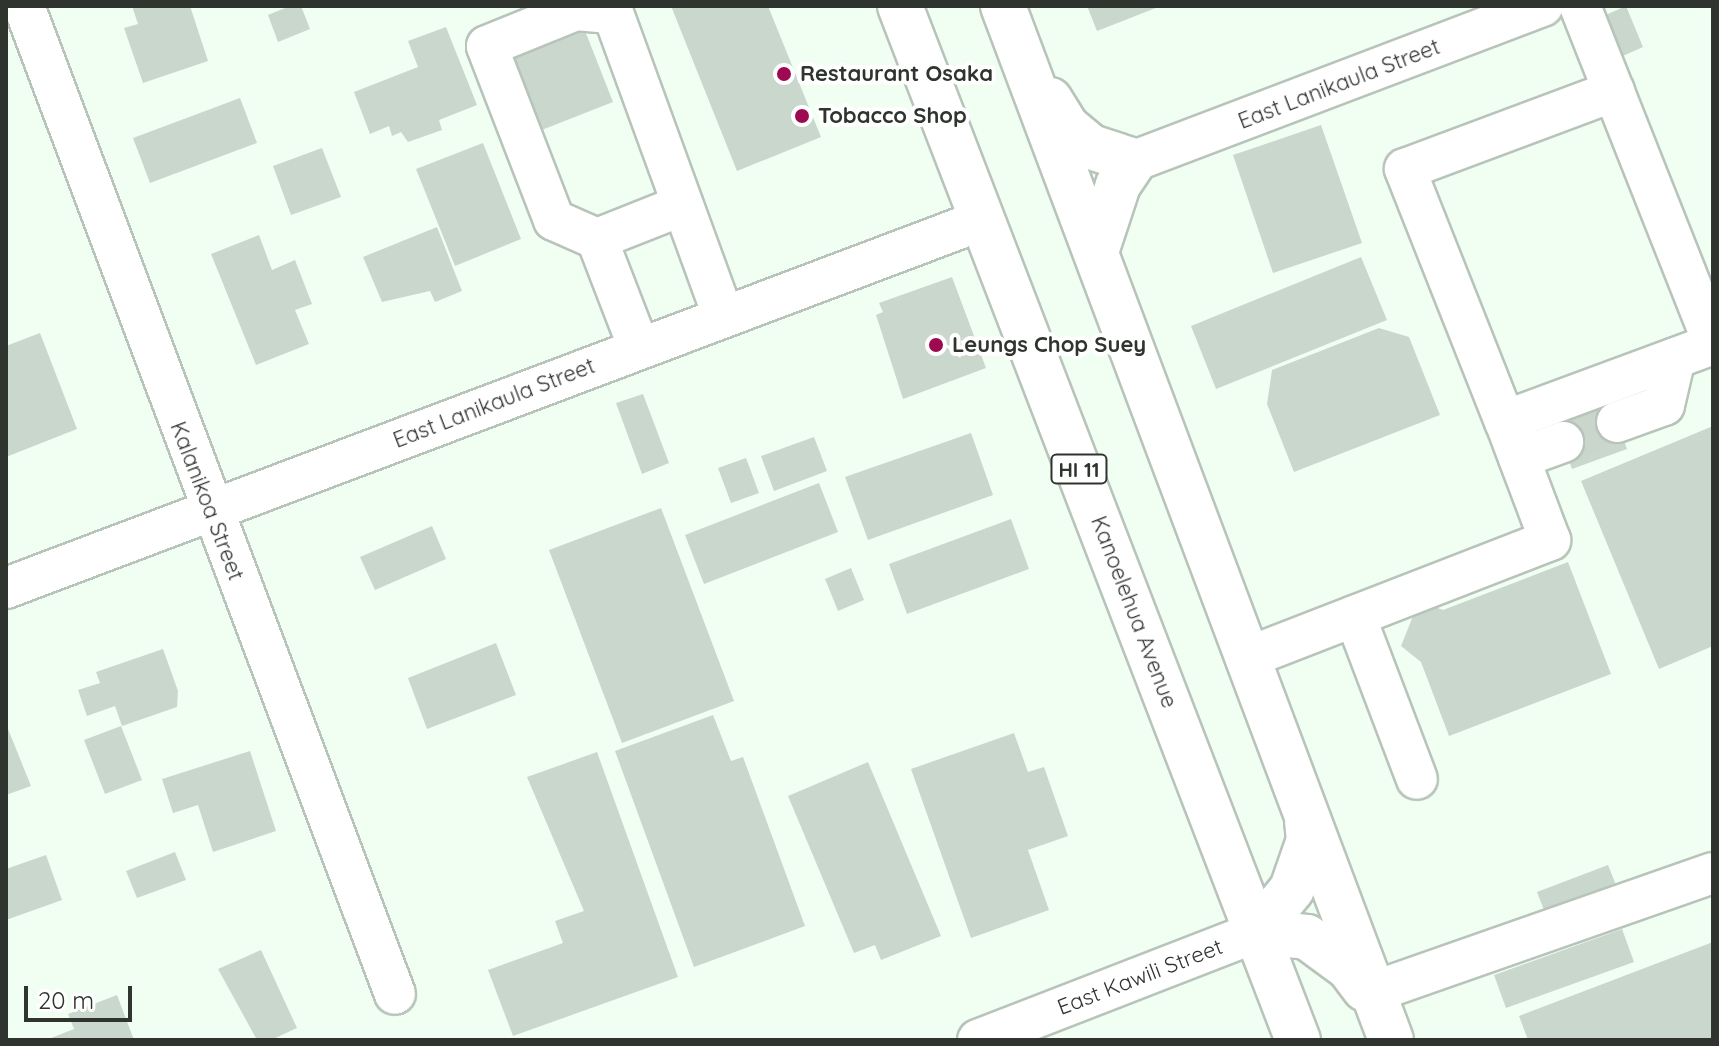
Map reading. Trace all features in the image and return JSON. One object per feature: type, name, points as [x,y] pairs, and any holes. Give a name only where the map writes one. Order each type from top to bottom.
[{"type":"highway","name":"Kanoelehua Avenue","points":[[900,6],[1298,1040]]},
{"type":"highway","points":[[1003,6],[1097,249],[1380,1012]]},
{"type":"highway","points":[[1028,70],[1067,127],[1091,147],[1134,161],[1118,185],[1097,249]]},
{"type":"highway","points":[[1257,932],[1281,908],[1298,876],[1309,840],[1306,811]]},
{"type":"highway","points":[[1257,932],[1287,931],[1317,943],[1349,968],[1380,1012]]},
{"type":"street","name":"Kalanikoa Street","points":[[24,6],[210,512],[395,994]]},
{"type":"street","name":"East Lanikaula Street","points":[[1134,161],[1543,6]]},
{"type":"street","points":[[1505,421],[1713,343],[1580,6]]},
{"type":"street","points":[[639,348],[597,239],[554,220],[487,46],[576,10],[613,13],[723,316]]},
{"type":"street","points":[[1249,657],[1550,540],[1405,169],[1614,91]]},
{"type":"street","points":[[597,239],[683,205]]},
{"type":"street","name":"East Lanikaula Street","points":[[6,588],[982,220]]},
{"type":"street","points":[[1617,422],[1664,405],[1675,358]]},
{"type":"street","points":[[1519,458],[1563,442]]},
{"type":"street","points":[[1355,616],[1417,779]]},
{"type":"street","points":[[1380,1012],[1713,873]]},
{"type":"street","name":"East Kawili Street","points":[[978,1040],[1257,932]]},
{"type":"building","points":[[132,6],[190,6],[208,61],[143,83],[124,28],[138,24]]},
{"type":"building","points":[[290,6],[301,6],[310,29],[278,42],[268,15]]},
{"type":"building","points":[[671,6],[768,6],[821,137],[737,171]]},
{"type":"building","points":[[1087,6],[1161,6],[1097,31]]},
{"type":"building","points":[[1626,6],[1643,47],[1616,59],[1599,18]]},
{"type":"building","points":[[582,23],[613,102],[529,135],[498,56]]},
{"type":"building","points":[[446,27],[477,105],[439,120],[442,130],[408,142],[401,132],[392,136],[389,126],[370,134],[354,92],[418,67],[408,41]]},
{"type":"building","points":[[240,98],[257,143],[150,183],[133,138]]},
{"type":"building","points":[[1321,125],[1362,243],[1273,273],[1233,155]]},
{"type":"building","points":[[483,143],[521,239],[455,266],[416,169]]},
{"type":"building","points":[[322,148],[341,197],[291,215],[273,166]]},
{"type":"building","points":[[437,227],[462,291],[435,302],[430,291],[382,302],[363,257]]},
{"type":"building","points":[[259,235],[272,270],[295,260],[312,304],[295,310],[309,344],[256,365],[211,254]]},
{"type":"building","points":[[1361,257],[1387,320],[1216,389],[1191,326]]},
{"type":"building","name":"Leungs Chop Suey","points":[[952,277],[986,368],[903,399],[876,315],[883,312],[879,303]]},
{"type":"building","points":[[1379,328],[1409,337],[1440,415],[1294,472],[1267,404],[1272,370]]},
{"type":"building","points":[[40,333],[77,429],[6,457],[6,346]]},
{"type":"building","points":[[643,394],[669,463],[642,474],[616,403]]},
{"type":"building","points":[[1609,399],[1627,449],[1572,469],[1554,420]]},
{"type":"building","points":[[1713,426],[1713,646],[1659,669],[1581,481]]},
{"type":"building","points":[[971,433],[993,495],[868,540],[845,477]]},
{"type":"building","points":[[814,437],[827,471],[774,491],[761,456]]},
{"type":"building","points":[[746,458],[759,493],[731,503],[718,468]]},
{"type":"building","points":[[819,483],[838,532],[704,584],[685,535]]},
{"type":"building","points":[[661,508],[734,701],[622,743],[549,550]]},
{"type":"building","points":[[1011,519],[1029,569],[907,614],[889,564]]},
{"type":"building","points":[[432,526],[446,559],[375,590],[360,557]]},
{"type":"building","points":[[1568,562],[1611,674],[1449,736],[1421,662],[1401,646],[1419,601],[1443,610]]},
{"type":"building","points":[[851,568],[864,600],[838,611],[825,579]]},
{"type":"building","points":[[496,643],[516,695],[427,729],[408,678]]},
{"type":"building","points":[[163,649],[178,691],[177,707],[122,726],[115,706],[87,716],[78,690],[100,683],[96,672]]},
{"type":"building","points":[[713,715],[731,761],[743,757],[805,926],[694,967],[615,751]]},
{"type":"building","points":[[6,724],[31,786],[6,795]]},
{"type":"building","points":[[121,726],[142,780],[105,794],[84,740]]},
{"type":"building","points":[[1014,733],[1028,772],[1044,767],[1068,836],[1028,850],[1049,910],[971,938],[911,769]]},
{"type":"building","points":[[250,751],[276,831],[213,852],[198,805],[173,813],[162,779]]},
{"type":"building","points":[[597,752],[678,977],[513,1036],[488,970],[563,943],[555,921],[584,911],[527,777]]},
{"type":"building","points":[[868,762],[941,936],[881,960],[875,945],[854,953],[788,796]]},
{"type":"building","points":[[175,852],[186,880],[137,898],[126,871]]},
{"type":"building","points":[[46,855],[62,900],[6,920],[6,869]]},
{"type":"building","points":[[1608,865],[1618,890],[1547,918],[1537,892]]},
{"type":"building","points":[[1622,929],[1634,962],[1506,1008],[1494,975]]},
{"type":"building","points":[[1713,942],[1713,1040],[1528,1040],[1519,1016]]},
{"type":"building","points":[[261,950],[297,1028],[271,1040],[257,1040],[218,969]]},
{"type":"building","points":[[117,995],[134,1040],[46,1040],[74,1029],[68,1014]]},
{"type":"tunnel","points":[[1563,442],[1617,422]]},
{"type":"place","name":"Restaurant Osaka","points":[[784,74]]},
{"type":"place","name":"Tobacco Shop","points":[[802,116]]},
{"type":"place","name":"Leungs Chop Suey","points":[[936,345]]}]
